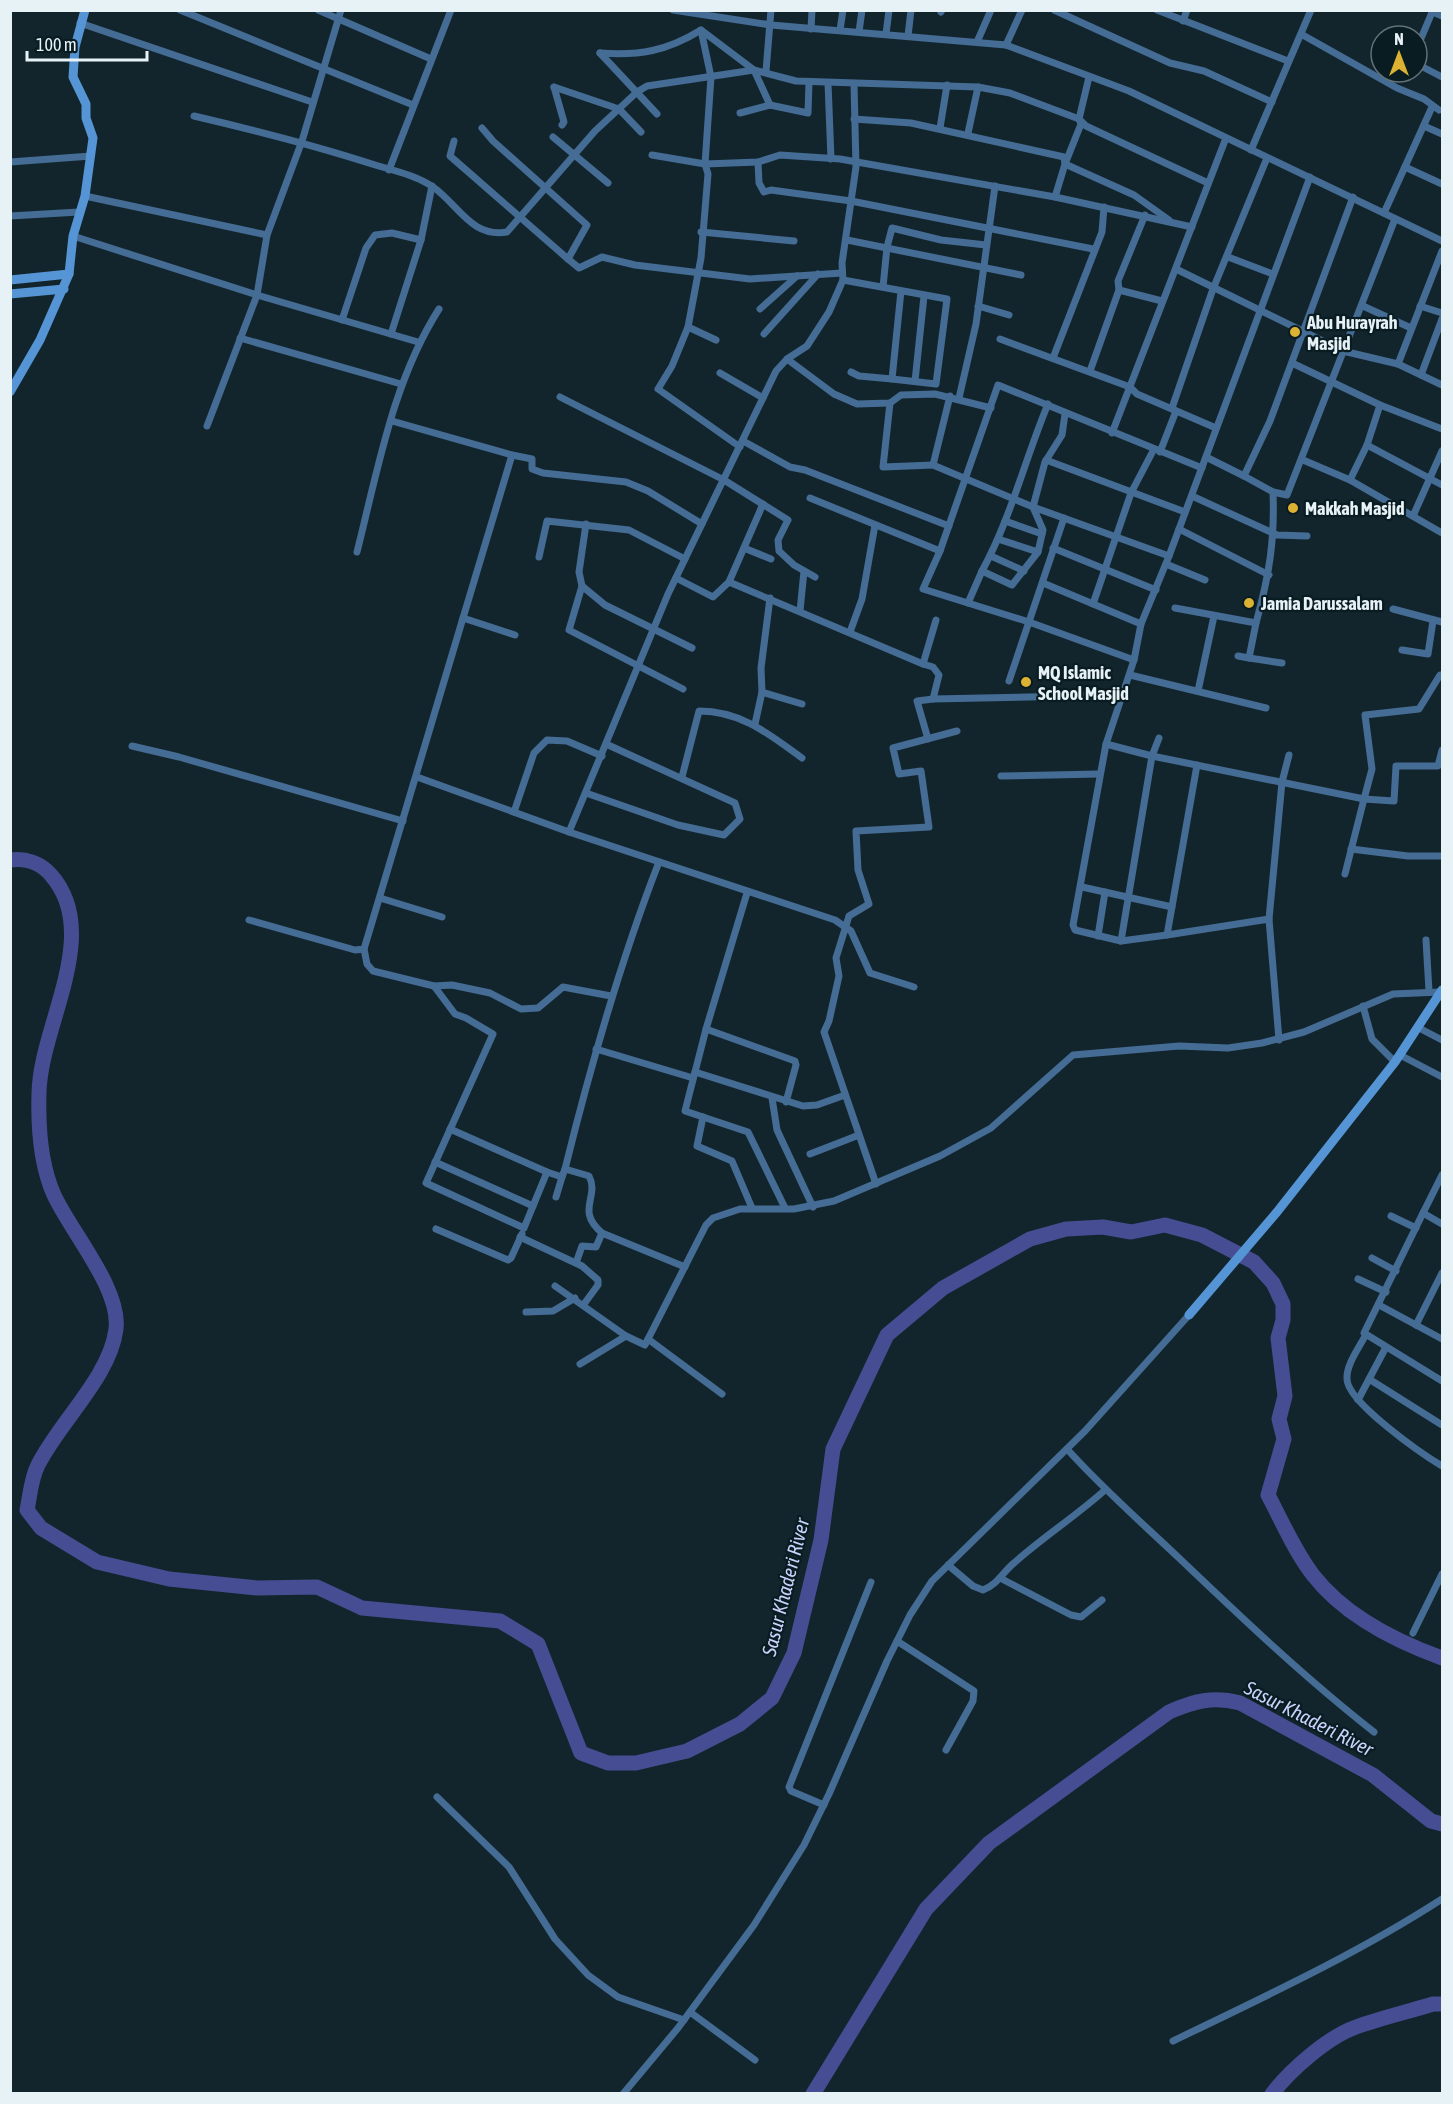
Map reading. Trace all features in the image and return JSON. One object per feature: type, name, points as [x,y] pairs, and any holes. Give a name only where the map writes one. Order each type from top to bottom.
[{"type":"street","points":[[10,392],[64,289],[69,274],[73,236],[85,196],[93,138],[86,118],[86,104],[73,77],[75,47],[85,10]]},
{"type":"street","points":[[180,10],[413,105]]},
{"type":"street","points":[[318,10],[431,59]]},
{"type":"street","points":[[207,426],[257,295],[267,235],[302,141],[341,10]]},
{"type":"street","points":[[389,170],[451,10]]},
{"type":"street","points":[[673,10],[771,25],[1006,45],[1129,91],[1443,242]]},
{"type":"street","points":[[766,71],[771,10]]},
{"type":"street","points":[[811,29],[812,10]]},
{"type":"street","points":[[840,30],[843,10]]},
{"type":"street","points":[[859,32],[862,10]]},
{"type":"street","points":[[886,34],[889,10]]},
{"type":"street","points":[[908,36],[911,10]]},
{"type":"street","points":[[976,42],[991,10]]},
{"type":"street","points":[[1006,45],[1022,10]]},
{"type":"street","points":[[1054,10],[1170,63],[1204,71],[1272,102]]},
{"type":"street","points":[[1157,10],[1288,61]]},
{"type":"street","points":[[1183,21],[1186,10]]},
{"type":"street","points":[[1251,150],[1311,10]]},
{"type":"street","points":[[1433,11],[1443,16]]},
{"type":"street","points":[[80,23],[312,102]]},
{"type":"street","points":[[701,30],[740,57],[754,70],[771,105]]},
{"type":"street","points":[[701,30],[711,77],[705,164],[708,174],[699,273],[688,327],[672,366],[658,389],[741,444],[790,467],[805,470],[949,526]]},
{"type":"street","points":[[657,114],[600,53],[635,55],[676,44],[701,30]]},
{"type":"street","points":[[1301,34],[1397,88],[1424,99],[1436,108],[1424,126],[1384,213]]},
{"type":"street","points":[[194,116],[302,141],[432,186],[468,223],[495,234],[507,232],[521,218],[574,154],[637,92],[647,86],[754,70],[766,71],[796,81],[947,85],[978,87],[1010,93],[1079,119],[1086,126],[1208,183]]},
{"type":"street","points":[[1055,197],[1081,124],[1079,119],[1089,77]]},
{"type":"street","points":[[740,113],[771,105],[808,113],[809,82]]},
{"type":"street","points":[[828,83],[831,159]]},
{"type":"street","points":[[569,832],[676,578],[776,371],[788,359],[807,346],[829,312],[843,276],[856,162],[854,84]]},
{"type":"street","points":[[940,128],[947,85]]},
{"type":"street","points":[[562,125],[564,122],[554,87],[619,110],[641,132]]},
{"type":"street","points":[[968,133],[978,87]]},
{"type":"street","points":[[854,119],[883,120],[968,133],[1064,157],[1065,164]]},
{"type":"street","points":[[1424,126],[1443,134]]},
{"type":"street","points":[[482,128],[493,141],[587,225],[568,259]]},
{"type":"street","points":[[553,136],[608,183]]},
{"type":"street","points":[[1112,433],[1226,138]]},
{"type":"street","points":[[454,141],[450,156],[579,268],[602,257],[635,265],[750,279],[818,274],[843,276],[901,291],[947,299],[936,384],[859,376],[851,372]]},
{"type":"street","points":[[652,155],[705,164],[758,162],[780,155],[856,162],[1055,197],[1169,220],[1192,227]]},
{"type":"street","points":[[10,162],[91,156]]},
{"type":"street","points":[[1093,604],[1131,493],[1157,450],[1174,410],[1214,289],[1267,158]]},
{"type":"street","points":[[758,162],[759,183],[764,192],[771,190],[851,201],[1094,249]]},
{"type":"street","points":[[1065,164],[1134,195],[1169,220]]},
{"type":"street","points":[[1405,166],[1443,184]]},
{"type":"street","points":[[1269,919],[1167,936],[1120,941],[1074,928],[1099,774],[1106,744],[1130,675],[1141,624],[1170,556],[1310,177]]},
{"type":"street","points":[[391,334],[421,240],[432,186]]},
{"type":"street","points":[[959,398],[978,306],[987,227],[995,186]]},
{"type":"street","points":[[85,196],[267,235]]},
{"type":"street","points":[[1244,476],[1270,421],[1353,197]]},
{"type":"street","points":[[1053,358],[1102,232],[1104,207]]},
{"type":"street","points":[[10,216],[79,212]]},
{"type":"street","points":[[1090,371],[1119,290],[1118,281],[1144,216]]},
{"type":"street","points":[[1206,457],[1273,492],[1287,495],[1303,460],[1395,219]]},
{"type":"street","points":[[883,287],[886,247],[892,228],[941,240],[986,245]]},
{"type":"street","points":[[701,232],[794,241]]},
{"type":"street","points":[[342,320],[366,248],[375,235],[392,233],[421,240]]},
{"type":"street","points":[[73,236],[257,295],[418,342]]},
{"type":"street","points":[[846,240],[1021,275]]},
{"type":"street","points":[[1398,364],[1443,251]]},
{"type":"street","points":[[1228,257],[1273,274]]},
{"type":"street","points":[[1176,269],[1343,351],[1398,364],[1443,385]]},
{"type":"street","points":[[10,280],[69,274]]},
{"type":"street","points":[[764,334],[818,274]]},
{"type":"street","points":[[760,309],[797,276]]},
{"type":"street","points":[[10,294],[64,289]]},
{"type":"street","points":[[1119,290],[1162,302]]},
{"type":"street","points":[[892,379],[901,291]]},
{"type":"street","points":[[915,381],[924,296]]},
{"type":"street","points":[[978,306],[1009,315]]},
{"type":"street","points":[[1363,306],[1412,328]]},
{"type":"street","points":[[1420,306],[1443,313]]},
{"type":"street","points":[[357,552],[401,384],[418,342],[439,309]]},
{"type":"street","points":[[1421,375],[1443,319]]},
{"type":"street","points":[[688,327],[716,340]]},
{"type":"street","points":[[240,338],[401,384]]},
{"type":"street","points":[[1000,339],[1130,387],[1137,394],[1216,428]]},
{"type":"street","points":[[788,359],[834,394],[858,404],[890,403],[902,395],[950,396],[991,408]]},
{"type":"street","points":[[1292,363],[1333,380],[1380,405],[1443,429]]},
{"type":"street","points":[[720,373],[763,398]]},
{"type":"street","points":[[1134,660],[1029,622],[923,589],[940,551],[998,385],[1202,468]]},
{"type":"street","points":[[933,465],[950,396]]},
{"type":"street","points":[[560,397],[724,480],[788,520],[778,540],[779,551],[815,578]]},
{"type":"street","points":[[890,403],[883,467],[933,465],[1033,507],[1170,556]]},
{"type":"street","points":[[968,603],[998,539],[1030,446],[1048,404]]},
{"type":"street","points":[[1350,480],[1367,444],[1380,405]]},
{"type":"street","points":[[982,571],[1012,585],[1038,552],[1042,534],[1039,518],[1033,507],[1046,460],[1062,435],[1065,414]]},
{"type":"street","points":[[392,421],[532,459],[532,469],[543,473],[626,482],[648,491],[702,524]]},
{"type":"street","points":[[1367,444],[1443,485]]},
{"type":"street","points":[[1413,516],[1443,451]]},
{"type":"street","points":[[512,455],[364,949],[367,964],[373,970],[434,986],[452,985],[490,993],[521,1009],[538,1008],[563,987],[611,996]]},
{"type":"street","points":[[1046,460],[1185,512]]},
{"type":"street","points":[[1303,460],[1350,480],[1443,534]]},
{"type":"street","points":[[1249,658],[1269,574],[1274,533],[1273,492]]},
{"type":"street","points":[[1192,496],[1274,533],[1307,536]]},
{"type":"street","points":[[810,498],[940,551]]},
{"type":"street","points":[[676,578],[713,597],[729,582],[763,504]]},
{"type":"street","points":[[1009,681],[1064,518]]},
{"type":"street","points":[[539,557],[548,521],[630,530],[685,559]]},
{"type":"street","points":[[1005,521],[1042,534]]},
{"type":"street","points":[[586,524],[579,572],[582,586],[569,630],[581,639],[684,689]]},
{"type":"street","points":[[850,632],[862,599],[875,525]]},
{"type":"street","points":[[1179,529],[1269,574]]},
{"type":"street","points":[[998,539],[1038,552]]},
{"type":"street","points":[[744,548],[771,559]]},
{"type":"street","points":[[1053,548],[1156,590]]},
{"type":"street","points":[[991,556],[1024,571]]},
{"type":"street","points":[[1166,564],[1205,580]]},
{"type":"street","points":[[800,611],[804,571]]},
{"type":"street","points":[[729,582],[933,668],[939,675],[933,699]]},
{"type":"street","points":[[1043,583],[1141,624]]},
{"type":"street","points":[[582,586],[605,605],[656,628],[692,648]]},
{"type":"street","points":[[755,724],[762,692],[761,668],[770,598]]},
{"type":"street","points":[[1175,608],[1257,623]]},
{"type":"street","points":[[1393,609],[1443,622]]},
{"type":"street","points":[[1198,691],[1214,616]]},
{"type":"street","points":[[463,618],[516,635]]},
{"type":"street","points":[[922,664],[936,620]]},
{"type":"street","points":[[1402,650],[1428,654],[1433,621]]},
{"type":"street","points":[[1238,656],[1282,663]]},
{"type":"street","points":[[1130,675],[1266,708]]},
{"type":"street","points":[[1345,874],[1372,769],[1365,715],[1419,709],[1440,675],[1443,675]]},
{"type":"street","points":[[762,692],[802,704]]},
{"type":"street","points":[[928,739],[917,701],[1123,695]]},
{"type":"street","points":[[682,777],[699,711],[713,711],[755,724],[802,758]]},
{"type":"street","points":[[876,1184],[824,1032],[829,1022],[839,976],[836,958],[849,916],[869,904],[858,870],[856,831],[929,826],[921,771],[899,774],[893,748],[957,731]]},
{"type":"street","points":[[1120,941],[1152,756],[1159,738]]},
{"type":"street","points":[[514,813],[534,753],[547,740],[567,741],[602,756]]},
{"type":"street","points":[[586,793],[678,825],[724,835],[740,819],[735,803],[606,744]]},
{"type":"street","points":[[1106,744],[1152,756],[1364,799],[1394,801],[1396,766],[1438,766],[1443,750]]},
{"type":"street","points":[[132,746],[403,821]]},
{"type":"street","points":[[1279,1040],[1269,919],[1282,782],[1289,755]]},
{"type":"street","points":[[1167,936],[1197,765]]},
{"type":"street","points":[[1001,776],[1099,774]]},
{"type":"street","points":[[417,777],[747,893],[835,920],[851,931],[870,973],[914,987]]},
{"type":"street","points":[[1351,849],[1408,856],[1443,856]]},
{"type":"street","points":[[556,1197],[611,996],[659,862]]},
{"type":"street","points":[[1082,886],[1172,908]]},
{"type":"street","points":[[1098,936],[1105,892]]},
{"type":"street","points":[[747,893],[684,1108],[688,1112],[748,1132],[785,1208]]},
{"type":"street","points":[[380,898],[442,917]]},
{"type":"street","points":[[249,920],[355,950],[364,949]]},
{"type":"street","points":[[1426,940],[1429,991]]},
{"type":"street","points":[[434,986],[455,1014],[466,1017],[493,1034],[427,1179],[429,1186],[524,1228]]},
{"type":"street","points":[[555,1286],[644,1346],[709,1221],[740,1209],[813,1207],[876,1184],[940,1156],[991,1128],[1073,1055],[1179,1046],[1228,1048],[1279,1040],[1393,994],[1429,991],[1441,995],[1397,1059],[1277,1212],[1138,1374],[1066,1449],[932,1581],[897,1641],[804,1845],[754,1925],[684,2020],[623,2094]]},
{"type":"street","points":[[1363,1006],[1372,1039],[1397,1059],[1443,1077]]},
{"type":"street","points":[[1419,1028],[1443,1040]]},
{"type":"street","points":[[706,1029],[795,1061],[796,1065],[786,1102]]},
{"type":"street","points":[[596,1049],[786,1102],[810,1106],[845,1095]]},
{"type":"street","points":[[772,1098],[774,1121],[813,1207]]},
{"type":"street","points":[[703,1117],[697,1146],[732,1161],[752,1208]]},
{"type":"street","points":[[450,1129],[562,1177]]},
{"type":"street","points":[[810,1154],[859,1135]]},
{"type":"street","points":[[435,1162],[533,1206]]},
{"type":"street","points":[[565,1169],[592,1178],[588,1216],[602,1233],[685,1267]]},
{"type":"street","points":[[436,1229],[508,1260],[511,1258],[547,1172]]},
{"type":"street","points":[[1443,1175],[1386,1292],[1365,1329],[1365,1336],[1348,1369],[1347,1380],[1350,1392],[1358,1400],[1394,1432],[1443,1466]]},
{"type":"street","points":[[1423,1214],[1443,1224]]},
{"type":"street","points":[[1391,1216],[1416,1228]]},
{"type":"street","points":[[576,1263],[582,1246],[596,1247],[602,1233]]},
{"type":"street","points":[[520,1237],[576,1263],[599,1281],[584,1304]]},
{"type":"street","points":[[1372,1258],[1396,1271]]},
{"type":"street","points":[[1416,1325],[1443,1273]]},
{"type":"street","points":[[1358,1278],[1386,1292]]},
{"type":"street","points":[[526,1312],[553,1311],[575,1298]]},
{"type":"street","points":[[1379,1305],[1443,1339]]},
{"type":"street","points":[[580,1364],[626,1336]]},
{"type":"street","points":[[1365,1336],[1443,1381]]},
{"type":"street","points":[[648,1339],[722,1394]]},
{"type":"street","points":[[1358,1400],[1386,1347]]},
{"type":"street","points":[[1369,1379],[1443,1425]]},
{"type":"street","points":[[1066,1449],[1105,1490],[1257,1632],[1331,1698],[1374,1732]]},
{"type":"street","points":[[948,1565],[973,1586],[983,1590],[991,1587],[1013,1563],[1070,1521],[1105,1490]]},
{"type":"street","points":[[1413,1633],[1443,1574]]},
{"type":"street","points":[[1000,1578],[1071,1615],[1081,1617],[1102,1600]]},
{"type":"street","points":[[824,1805],[789,1787],[872,1582]]},
{"type":"street","points":[[897,1641],[974,1691],[973,1701],[946,1750]]},
{"type":"street","points":[[437,1797],[509,1867],[555,1939],[588,1975],[618,1997],[684,2020]]},
{"type":"street","points":[[1173,2041],[1288,1986],[1408,1921],[1443,1899]]},
{"type":"street","points":[[690,2012],[755,2060]]},
{"type":"waterway","name":"Sasur Khaderi River","points":[[10,860],[38,864],[51,875],[65,899],[71,925],[70,952],[65,981],[42,1067],[39,1093],[41,1145],[49,1183],[54,1195],[111,1296],[116,1329],[112,1347],[94,1382],[47,1448],[38,1465],[32,1481],[27,1510],[41,1528],[97,1562],[169,1579],[257,1588],[317,1587],[362,1608],[500,1621],[538,1644],[581,1753],[608,1763],[636,1763],[687,1751],[740,1724],[772,1698],[794,1653],[821,1540],[833,1449],[887,1335],[943,1288],[1030,1239],[1066,1229],[1103,1227],[1131,1232],[1165,1225],[1202,1235],[1254,1262],[1273,1283],[1283,1304],[1283,1320],[1278,1338],[1285,1396],[1279,1419],[1284,1439],[1268,1495],[1300,1556],[1326,1589],[1355,1614],[1389,1635],[1442,1658]]},
{"type":"waterway","name":"Sasur Khaderi River","points":[[813,2094],[926,1909],[989,1843],[1169,1712],[1204,1701],[1221,1700],[1240,1703],[1373,1775],[1431,1821],[1442,1824]]},
{"type":"waterway","name":"Sasur Khaderi River","points":[[1272,2094],[1310,2055],[1345,2032],[1384,2018],[1433,2004],[1442,2004]]},
{"type":"place","name":"Abu Hurayrah Masjid","points":[[1295,332]]},
{"type":"place","name":"Makkah Masjid","points":[[1293,508]]},
{"type":"place","name":"Jamia Darussalam","points":[[1249,603]]},
{"type":"place","name":"MQ Islamic School Masjid","points":[[1026,682]]}]
